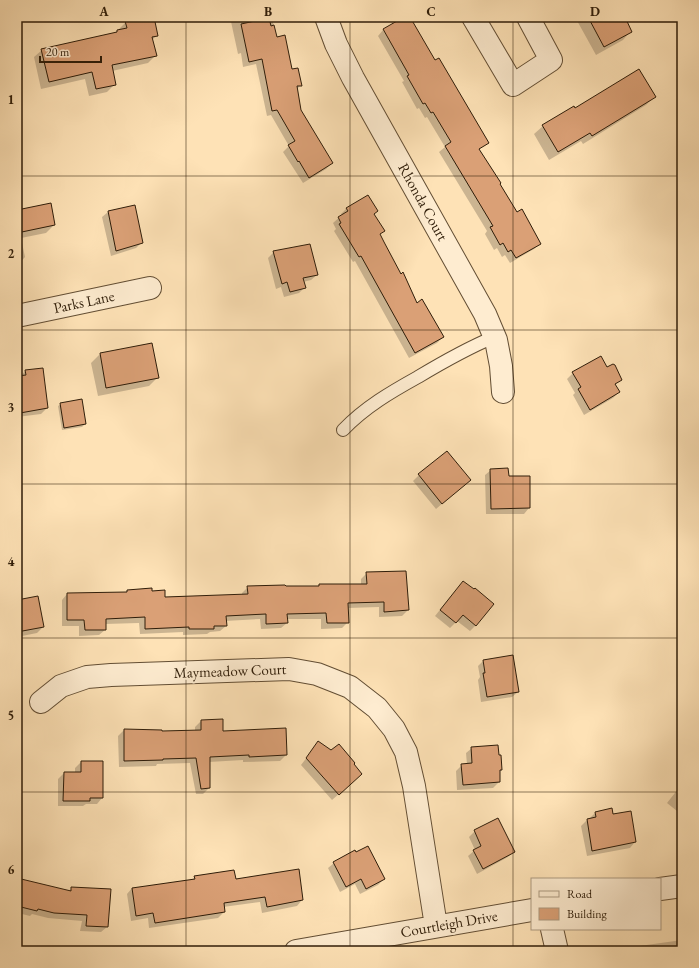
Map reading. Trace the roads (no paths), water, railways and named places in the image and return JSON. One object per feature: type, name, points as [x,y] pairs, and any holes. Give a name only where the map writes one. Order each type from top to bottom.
[{"type":"street","name":"Rhonda Court","points":[[326,17],[336,44],[353,78],[485,314],[494,336],[501,366],[503,392]]},
{"type":"street","points":[[473,17],[513,85],[551,60],[528,17]]},
{"type":"street","name":"Parks Lane","points":[[17,316],[150,288]]},
{"type":"street","name":"Maymeadow Court","points":[[41,702],[61,686],[88,677],[111,675],[289,669],[317,674],[350,687],[377,708],[394,729],[406,752],[414,786],[436,926]]},
{"type":"street","points":[[661,889],[682,886]]},
{"type":"street","name":"Courtleigh Drive","points":[[296,951],[531,910]]},
{"type":"street","points":[[552,930],[557,951]]},
{"type":"lane","points":[[343,430],[355,417],[370,405],[445,361],[494,336]]}]
